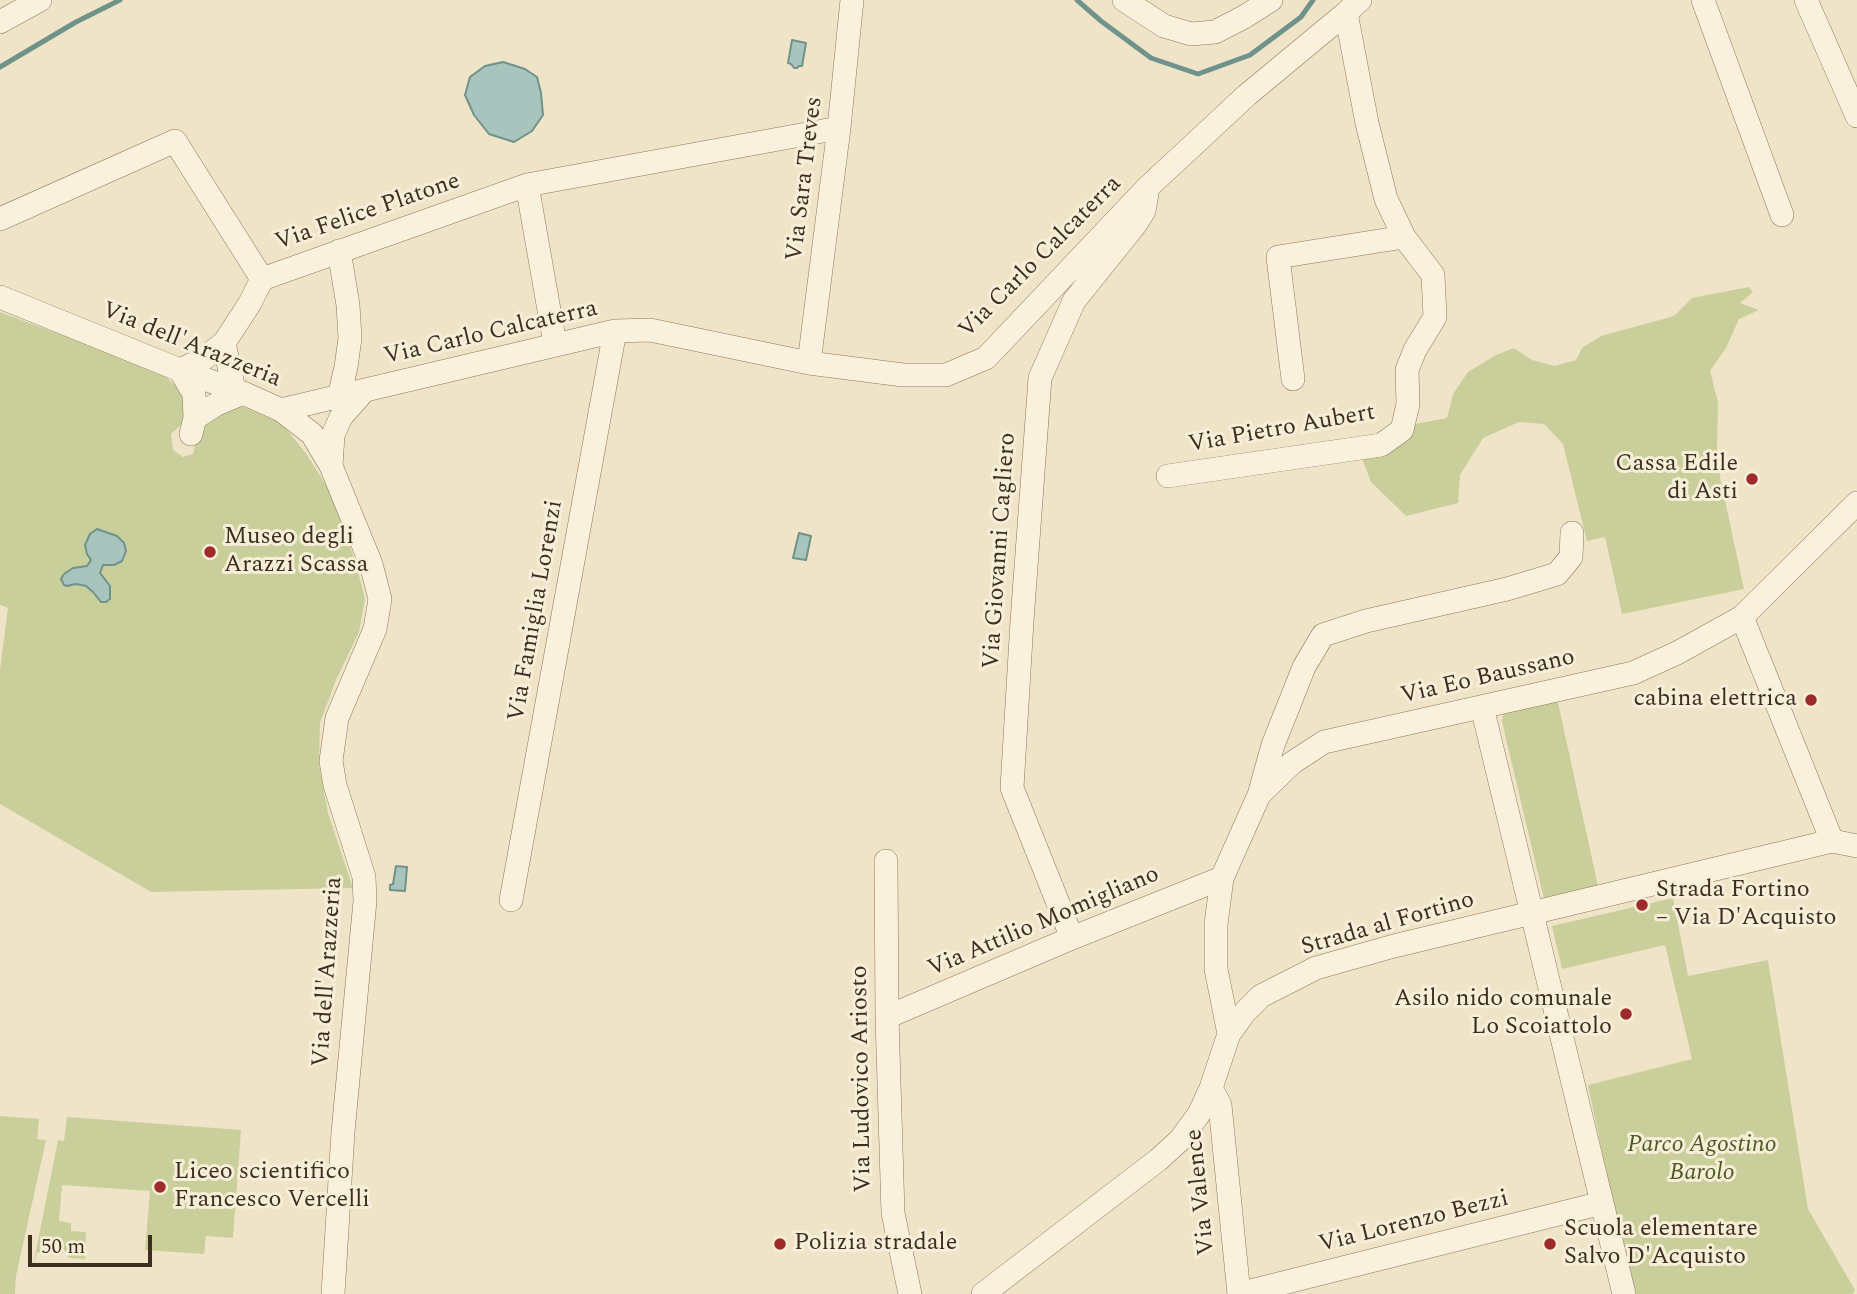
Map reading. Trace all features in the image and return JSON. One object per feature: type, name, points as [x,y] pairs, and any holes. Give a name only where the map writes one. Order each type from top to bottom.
[{"type":"street","points":[[0,22],[40,0]]},
{"type":"street","name":"Via Sara Treves","points":[[809,363],[839,128],[852,0]]},
{"type":"street","points":[[1124,0],[1164,26],[1191,34],[1215,32],[1244,18],[1271,0]]},
{"type":"street","points":[[1703,0],[1782,215]]},
{"type":"street","points":[[1806,0],[1857,116]]},
{"type":"street","name":"Via Carlo Calcaterra","points":[[281,410],[615,331],[650,330],[809,363],[903,374],[946,375],[986,358],[1147,188],[1247,95],[1353,7]]},
{"type":"street","name":"Via Pietro Aubert","points":[[1168,476],[1381,445],[1402,430],[1408,404],[1407,370],[1415,350],[1435,317],[1433,275],[1404,237],[1387,199],[1370,136],[1353,7]]},
{"type":"street","name":"Via Felice Platone","points":[[0,219],[175,141],[262,279],[527,185],[839,128]]},
{"type":"street","points":[[527,185],[555,344]]},
{"type":"street","name":"Via Giovanni Cagliero","points":[[1072,938],[1012,788],[1040,379],[1074,301],[1144,211],[1147,188]]},
{"type":"street","name":"Via Pietro Aubert","points":[[1293,379],[1279,257],[1404,237]]},
{"type":"street","name":"Via Carlo Calcaterra","points":[[339,251],[348,305],[350,338],[339,397]]},
{"type":"street","points":[[224,343],[238,392],[215,405],[193,426],[194,394],[180,370],[203,359],[224,343],[262,279]]},
{"type":"street","name":"Via dell'Arazzeria","points":[[0,297],[281,410],[312,434],[331,466],[371,564],[380,599],[375,629],[337,718],[331,761],[335,785],[364,877],[365,901],[343,1132],[333,1294]]},
{"type":"street","name":"Via Famiglia Lorenzi","points":[[511,900],[615,331]]},
{"type":"street","name":"Via Carlo Calcaterra","points":[[331,466],[333,435],[341,417],[364,391]]},
{"type":"street","name":"Via Eo Baussano","points":[[1229,1034],[1216,970],[1216,925],[1222,878],[1259,795],[1292,763],[1324,742],[1633,673],[1678,653],[1742,617],[1857,503]]},
{"type":"street","points":[[1259,795],[1278,732],[1304,667],[1323,635],[1366,621],[1507,589],[1557,574],[1571,557],[1572,533]]},
{"type":"street","points":[[1742,617],[1832,841]]},
{"type":"street","points":[[1482,707],[1624,1294]]},
{"type":"street","name":"Strada al Fortino","points":[[983,1294],[1163,1156],[1180,1140],[1199,1114],[1229,1034],[1261,996],[1316,968],[1394,946],[1832,841],[1857,846]]},
{"type":"street","name":"Via Ludovico Ariosto","points":[[886,861],[887,1017],[893,1213],[910,1294]]},
{"type":"street","name":"Via Attilio Momigliano","points":[[887,1017],[1222,878]]},
{"type":"street","name":"Via Valence","points":[[1210,1088],[1220,1105],[1239,1294]]},
{"type":"street","name":"Via Lorenzo Bezzi","points":[[1239,1294],[1602,1203]]},
{"type":"green space","points":[[1749,287],[1753,292],[1740,303],[1759,310],[1739,319],[1726,348],[1710,371],[1718,402],[1717,449],[1720,477],[1744,589],[1622,614],[1605,537],[1587,541],[1563,444],[1544,424],[1519,422],[1483,438],[1460,475],[1458,503],[1406,516],[1371,482],[1358,448],[1415,424],[1447,418],[1453,394],[1468,372],[1496,355],[1514,348],[1532,360],[1555,366],[1576,360],[1582,348],[1601,336],[1674,316],[1692,298]]},
{"type":"green space","points":[[0,312],[160,372],[180,389],[185,405],[182,424],[171,434],[173,450],[183,457],[193,454],[198,431],[222,407],[243,407],[281,423],[305,452],[330,491],[356,563],[365,599],[359,632],[336,680],[320,723],[319,765],[328,813],[353,888],[151,892],[0,804],[0,670],[8,608],[0,605]]},
{"type":"green space","points":[[1557,698],[1598,886],[1544,899],[1502,722],[1504,710]]},
{"type":"green space","name":"Parco Agostino Barolo","points":[[1673,898],[1688,976],[1768,960],[1808,1209],[1855,1290],[1853,1294],[1636,1294],[1613,1205],[1588,1085],[1692,1059],[1665,945],[1562,969],[1552,926]]},
{"type":"green space","points":[[0,1116],[39,1119],[37,1139],[46,1140],[16,1276],[15,1294],[0,1294]]},
{"type":"green space","points":[[67,1117],[241,1130],[233,1238],[206,1236],[204,1254],[145,1250],[150,1191],[62,1185],[59,1221],[71,1223],[71,1231],[86,1232],[85,1259],[69,1258],[60,1243],[46,1255],[37,1252],[33,1266],[58,1140],[64,1141]]},
{"type":"water","points":[[792,40],[806,43],[802,66],[797,68],[788,63]]},
{"type":"water","points":[[503,62],[525,69],[537,77],[541,93],[543,115],[532,131],[514,142],[489,134],[474,115],[465,95],[470,77],[485,66]]},
{"type":"water","points":[[97,529],[117,536],[124,543],[126,551],[122,561],[114,565],[103,565],[100,573],[110,586],[110,599],[106,602],[101,602],[86,586],[67,586],[61,579],[73,568],[87,566],[91,560],[85,545],[90,534]]},
{"type":"water","points":[[799,533],[811,536],[806,560],[793,558]]},
{"type":"water","points":[[396,866],[407,867],[405,891],[390,890]]},
{"type":"waterway","points":[[0,67],[76,22],[120,0]]},
{"type":"waterway","points":[[1077,0],[1151,58],[1198,74],[1250,55],[1301,17],[1313,0]]},
{"type":"place","name":"Cassa Edile di Asti","points":[[1752,479]]},
{"type":"place","name":"Museo degli Arazzi Scassa","points":[[210,552]]},
{"type":"place","name":"cabina elettrica","points":[[1811,700]]},
{"type":"place","name":"Strada Fortino – Via D'Acquisto","points":[[1642,905]]},
{"type":"place","name":"Asilo nido comunale Lo Scoiattolo","points":[[1626,1014]]},
{"type":"place","name":"Liceo scientifico Francesco Vercelli","points":[[160,1187]]},
{"type":"place","name":"Polizia stradale","points":[[780,1244]]},
{"type":"place","name":"Scuola elementare Salvo D'Acquisto","points":[[1550,1244]]}]
